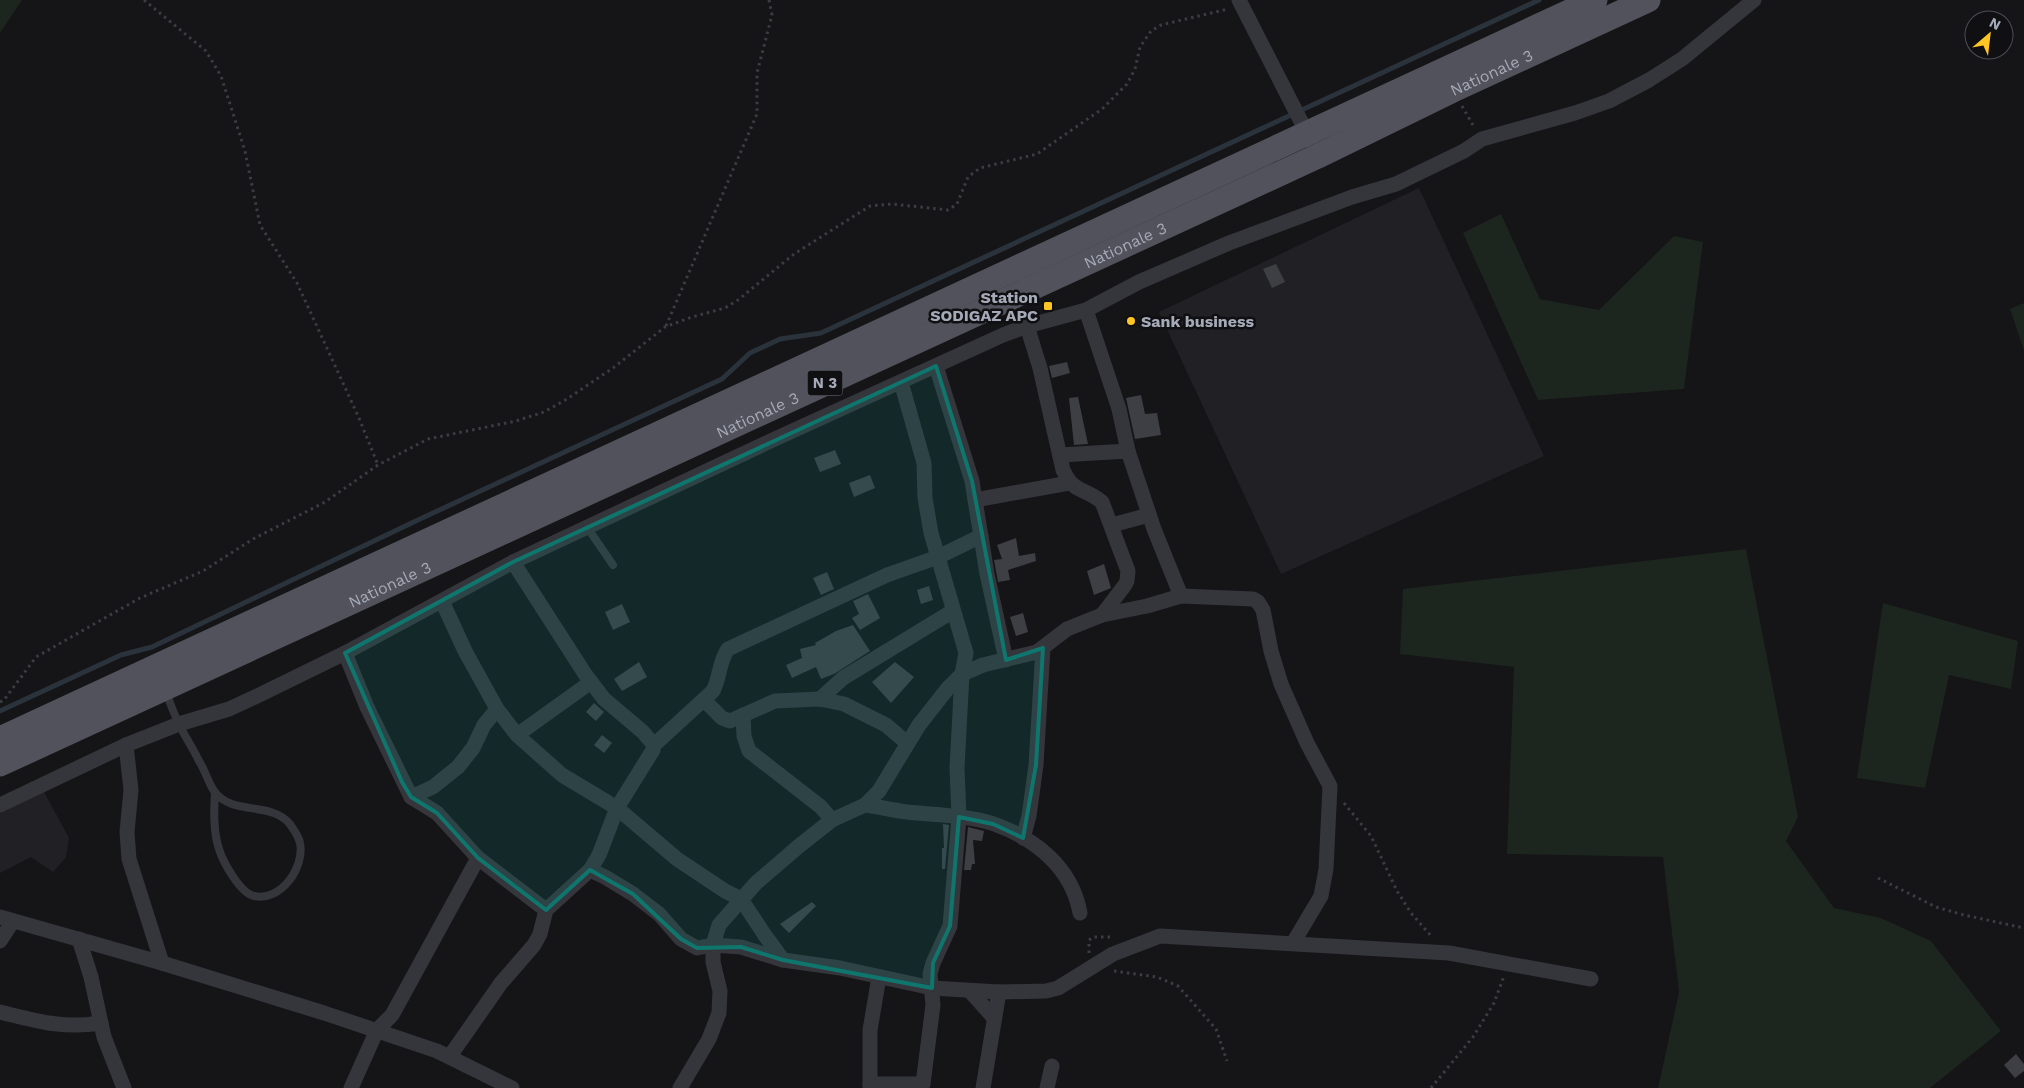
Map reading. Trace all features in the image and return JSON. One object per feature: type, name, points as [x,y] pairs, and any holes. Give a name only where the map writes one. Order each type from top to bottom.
[{"type":"main road","name":"Nationale 3","points":[[0,764],[1313,145],[1596,0]]},
{"type":"main road","name":"Nationale 3","points":[[0,739],[1313,145],[1453,90],[1648,0]]},
{"type":"street","points":[[0,805],[126,745],[179,724],[229,709],[345,653],[514,562],[901,382],[1027,326],[1086,310],[1139,282],[1229,243],[1352,197],[1396,184],[1464,151],[1482,139],[1575,113],[1609,101],[1649,80],[1682,59],[1754,0]]},
{"type":"street","points":[[1246,2],[1313,145]]},
{"type":"street","points":[[1086,310],[1119,409],[1128,451],[1181,596]]},
{"type":"street","points":[[1027,326],[1040,368],[1063,470],[1069,483],[1093,494],[1102,502],[1128,571],[1127,580],[1102,615]]},
{"type":"street","points":[[936,366],[972,481],[987,574],[1006,660]]},
{"type":"street","points":[[878,976],[870,1030],[870,1086],[923,1084],[932,1005],[930,974],[950,926],[959,817],[957,768],[962,674],[966,653],[938,557],[925,498],[924,463],[901,382]]},
{"type":"street","points":[[1060,455],[1128,451]]},
{"type":"street","points":[[976,500],[1069,483]]},
{"type":"street","points":[[1112,525],[1150,515]]},
{"type":"street","points":[[450,1056],[501,983],[534,945],[540,934],[546,910],[590,870],[599,855],[617,808],[651,755],[654,745],[704,700],[717,684],[723,658],[728,650],[887,575],[938,557],[981,536]]},
{"type":"street","points":[[514,562],[591,682],[604,699],[643,732],[654,745]]},
{"type":"street","points":[[680,1088],[709,1039],[719,1013],[720,991],[713,962],[713,945],[719,925],[756,883],[832,820],[865,804],[879,791],[906,743],[948,688],[962,674],[983,665],[1037,652],[1067,629],[1102,615],[1147,606],[1181,596],[1253,599],[1258,602],[1263,610],[1271,651],[1281,684],[1307,743],[1330,786],[1326,869],[1320,896],[1293,943]]},
{"type":"street","points":[[442,601],[464,651],[497,709],[517,735],[562,776],[617,808],[677,859],[724,891],[741,899],[784,960]]},
{"type":"street","points":[[820,699],[843,678],[953,611]]},
{"type":"street","points":[[1023,838],[1029,816],[1036,765],[1043,648]]},
{"type":"street","points":[[345,653],[368,708],[411,797],[438,813],[478,858],[546,910]]},
{"type":"street","points":[[517,735],[591,682]]},
{"type":"street","points":[[704,700],[726,720],[730,721],[775,701],[820,699],[844,704],[886,725],[906,743]]},
{"type":"street","points":[[411,797],[432,788],[458,767],[473,748],[484,725],[497,709]]},
{"type":"street","points":[[743,715],[744,736],[748,751],[821,807],[832,820]]},
{"type":"street","points":[[126,745],[131,790],[127,832],[129,859],[162,962]]},
{"type":"street","points":[[865,804],[959,817],[993,824],[1023,838],[1055,860],[1074,890],[1080,913]]},
{"type":"street","points":[[351,1088],[377,1030],[392,1015],[478,858]]},
{"type":"street","points":[[590,870],[605,876],[633,894],[659,914],[681,939],[697,948],[713,945],[740,947],[784,960],[840,968],[932,988],[999,992],[1058,988],[1113,954],[1160,936],[1449,953],[1591,979]]},
{"type":"street","points":[[0,941],[6,919],[162,962],[286,1000],[450,1056],[512,1088]]},
{"type":"street","points":[[79,940],[91,977],[104,1037],[124,1088]]},
{"type":"street","points":[[970,991],[994,1018]]},
{"type":"street","points":[[982,1088],[999,992]]},
{"type":"street","points":[[0,1012],[57,1025],[79,1026],[101,1023]]},
{"type":"street","points":[[1047,1088],[1052,1066]]},
{"type":"lane","points":[[587,527],[613,565]]},
{"type":"lane","points":[[164,688],[179,724],[215,792],[228,804],[276,813],[290,824],[300,842],[299,862],[290,879],[280,889],[266,896],[253,896],[242,889],[233,877],[219,849],[214,816],[215,792]]},
{"type":"path","points":[[144,0],[206,51],[222,76],[245,151],[260,225],[297,283],[359,418],[378,465]]},
{"type":"path","points":[[666,327],[757,114],[757,73],[772,15],[769,0]]},
{"type":"path","points":[[0,702],[4,700],[36,657],[140,598],[203,571],[253,540],[325,502],[378,465],[428,439],[544,412],[613,368],[666,327],[692,316],[724,308],[732,304],[794,254],[870,206],[892,204],[948,210],[957,204],[968,177],[980,168],[1037,154],[1102,109],[1127,84],[1135,69],[1140,47],[1152,31],[1161,25],[1246,2]]},
{"type":"path","points":[[1330,786],[1371,836],[1397,891],[1411,913],[1424,930],[1449,953]]},
{"type":"path","points":[[1878,878],[1936,907],[2024,928]]},
{"type":"path","points":[[1431,1088],[1473,1037],[1494,1002],[1509,965]]},
{"type":"path","points":[[1091,968],[1157,977],[1178,986],[1216,1028],[1227,1061]]},
{"type":"highlighted area","points":[[936,366],[972,481],[1006,660],[1043,648],[1036,765],[1023,838],[993,824],[959,817],[950,926],[933,963],[932,988],[783,960],[741,947],[697,948],[681,939],[633,894],[590,870],[546,910],[478,858],[437,813],[411,797],[402,782],[345,653],[513,562]]},
{"type":"shaded area","points":[[0,0],[22,0],[0,33]]},
{"type":"shaded area","points":[[1419,188],[1544,456],[1281,574],[1159,312]]},
{"type":"shaded area","points":[[1501,214],[1540,299],[1599,310],[1674,236],[1703,242],[1684,389],[1538,400],[1463,233]]},
{"type":"shaded area","points":[[2024,303],[2024,351],[2010,309]]},
{"type":"shaded area","points":[[1746,549],[1798,817],[1786,841],[1834,908],[1881,918],[1931,941],[2001,1031],[1930,1088],[1658,1088],[1679,992],[1663,857],[1507,854],[1514,667],[1400,654],[1403,589]]},
{"type":"shaded area","points":[[1883,603],[2018,641],[2011,689],[1949,675],[1925,788],[1857,778]]},
{"type":"shaded area","points":[[42,788],[69,838],[66,857],[53,872],[31,857],[0,873],[0,808]]},
{"type":"building","points":[[1276,264],[1285,282],[1272,288],[1263,269]]},
{"type":"building","points":[[1067,362],[1070,373],[1052,378],[1049,366]]},
{"type":"building","points":[[1141,395],[1145,414],[1157,413],[1161,435],[1135,439],[1126,398]]},
{"type":"building","points":[[1078,397],[1088,444],[1074,445],[1069,398]]},
{"type":"building","points":[[835,450],[841,464],[820,472],[814,458]]},
{"type":"building","points":[[870,475],[875,488],[854,497],[849,483]]},
{"type":"building","points":[[1016,538],[1019,556],[1035,553],[1036,561],[1008,570],[1010,580],[998,582],[994,560],[1002,559],[997,545]]},
{"type":"building","points":[[1104,564],[1111,588],[1094,595],[1087,571]]},
{"type":"building","points":[[827,572],[834,589],[821,595],[813,578]]},
{"type":"building","points":[[929,586],[933,600],[921,604],[917,590]]},
{"type":"building","points":[[868,594],[880,618],[860,630],[852,618],[859,614],[853,601]]},
{"type":"building","points":[[622,604],[630,622],[613,630],[605,612]]},
{"type":"building","points":[[1023,613],[1028,632],[1016,636],[1010,617]]},
{"type":"building","points":[[853,625],[870,651],[834,674],[821,679],[816,667],[792,678],[786,665],[802,658],[800,649],[816,645],[815,643],[836,631]]},
{"type":"building","points":[[639,662],[647,677],[622,691],[614,679]]},
{"type":"building","points":[[895,662],[914,677],[891,703],[872,682]]},
{"type":"building","points":[[594,703],[604,712],[596,721],[586,712]]},
{"type":"building","points":[[602,735],[612,743],[604,753],[594,745]]},
{"type":"building","points":[[943,824],[949,825],[945,869],[942,869],[942,848],[944,848]]},
{"type":"building","points":[[968,827],[984,831],[982,841],[973,840],[975,864],[972,864],[971,870],[964,870]]},
{"type":"building","points":[[812,902],[816,906],[789,933],[780,924]]},
{"type":"building","points":[[2016,1054],[2024,1064],[2024,1071],[2015,1078],[2004,1065]]},
{"type":"waterway","points":[[0,711],[121,655],[152,647],[420,519],[722,379],[750,353],[780,339],[821,333],[1539,0]]},
{"type":"place","name":"Station SODIGAZ APC","points":[[1048,306]]},
{"type":"place","name":"Sank business","points":[[1131,321]]}]
